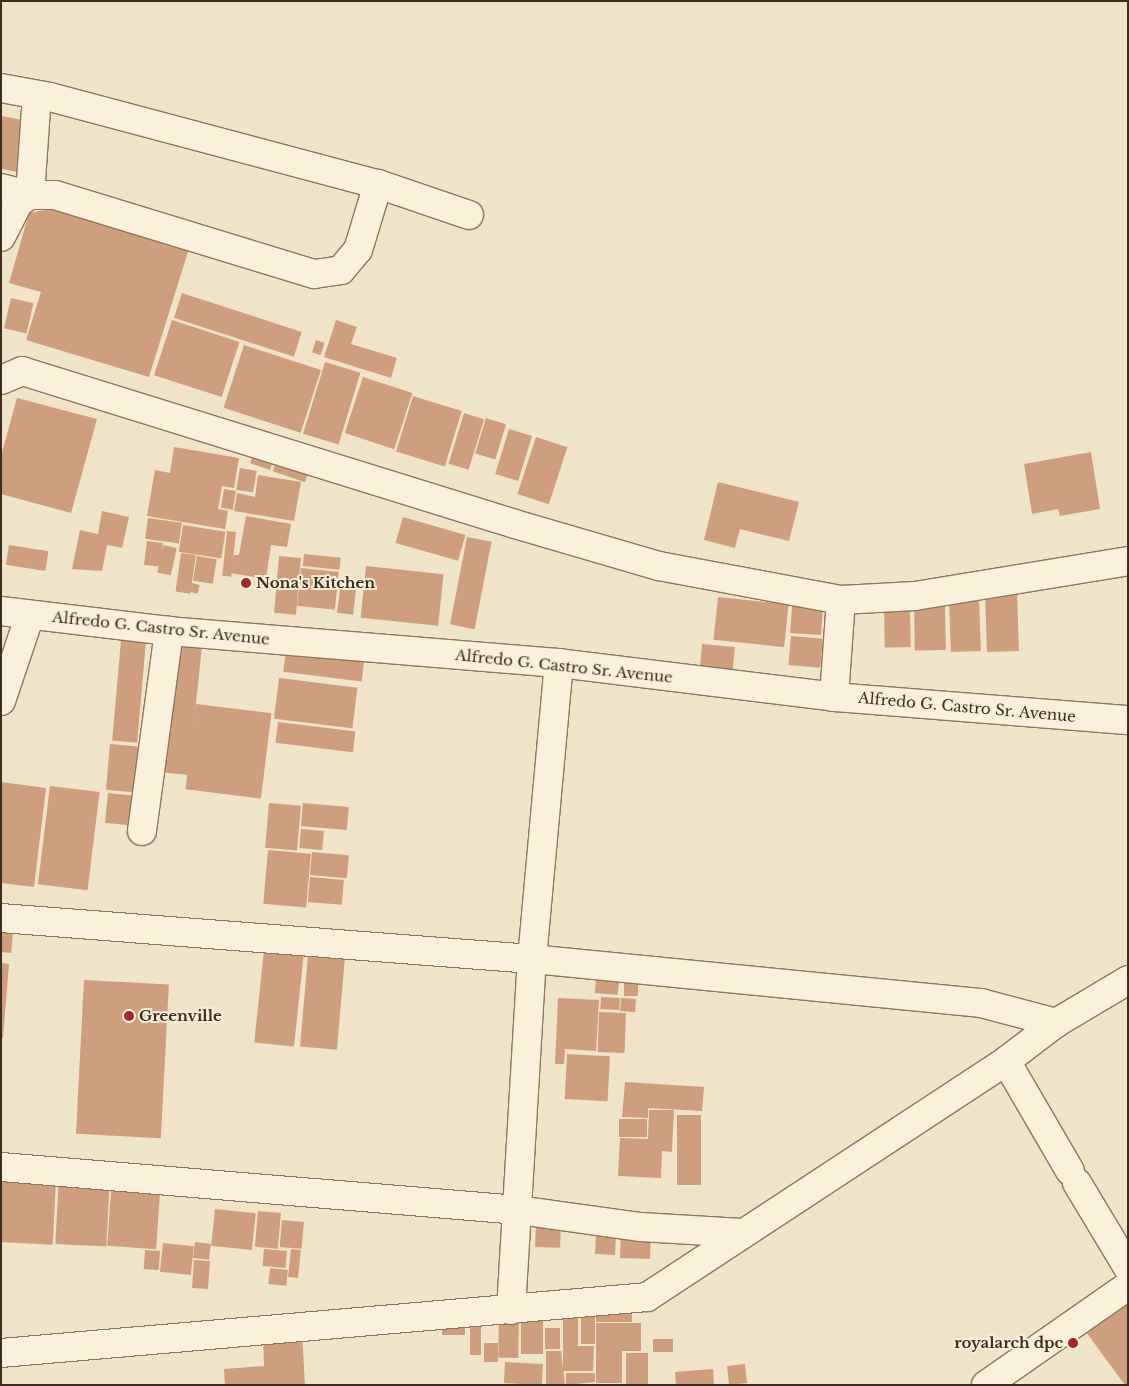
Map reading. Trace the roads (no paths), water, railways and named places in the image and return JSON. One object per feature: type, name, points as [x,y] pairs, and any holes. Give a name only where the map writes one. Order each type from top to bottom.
[{"type":"street","points":[[1,88],[37,95],[378,184],[468,214]]},
{"type":"street","points":[[30,195],[37,95]]},
{"type":"street","points":[[1,188],[30,195],[55,195],[314,274],[341,270],[358,250],[378,184]]},
{"type":"street","points":[[1,236],[18,203],[30,195]]},
{"type":"street","points":[[1,380],[22,371],[496,519],[659,566],[840,600],[915,596],[1128,561]]},
{"type":"street","points":[[834,697],[840,600]]},
{"type":"street","name":"Alfredo G. Castro Sr. Avenue","points":[[1,611],[170,632],[559,663],[834,697],[1128,720]]},
{"type":"street","points":[[1,701],[30,615]]},
{"type":"street","points":[[142,831],[170,632]]},
{"type":"street","points":[[511,1310],[532,959],[559,663]]},
{"type":"street","points":[[1,918],[532,959],[981,1003],[1056,1023]]},
{"type":"street","points":[[1,1353],[647,1297],[670,1284],[742,1233],[1006,1061],[1056,1023],[1128,980]]},
{"type":"street","points":[[1006,1061],[1128,1268]]},
{"type":"street","points":[[1,1167],[518,1210],[641,1227],[742,1233]]},
{"type":"street","points":[[986,1385],[1128,1286]]},
{"type":"place","name":"Nona's Kitchen","points":[[246,583]]},
{"type":"place","name":"Greenville","points":[[129,1016]]},
{"type":"place","name":"royalarch dpc","points":[[1073,1343]]}]
